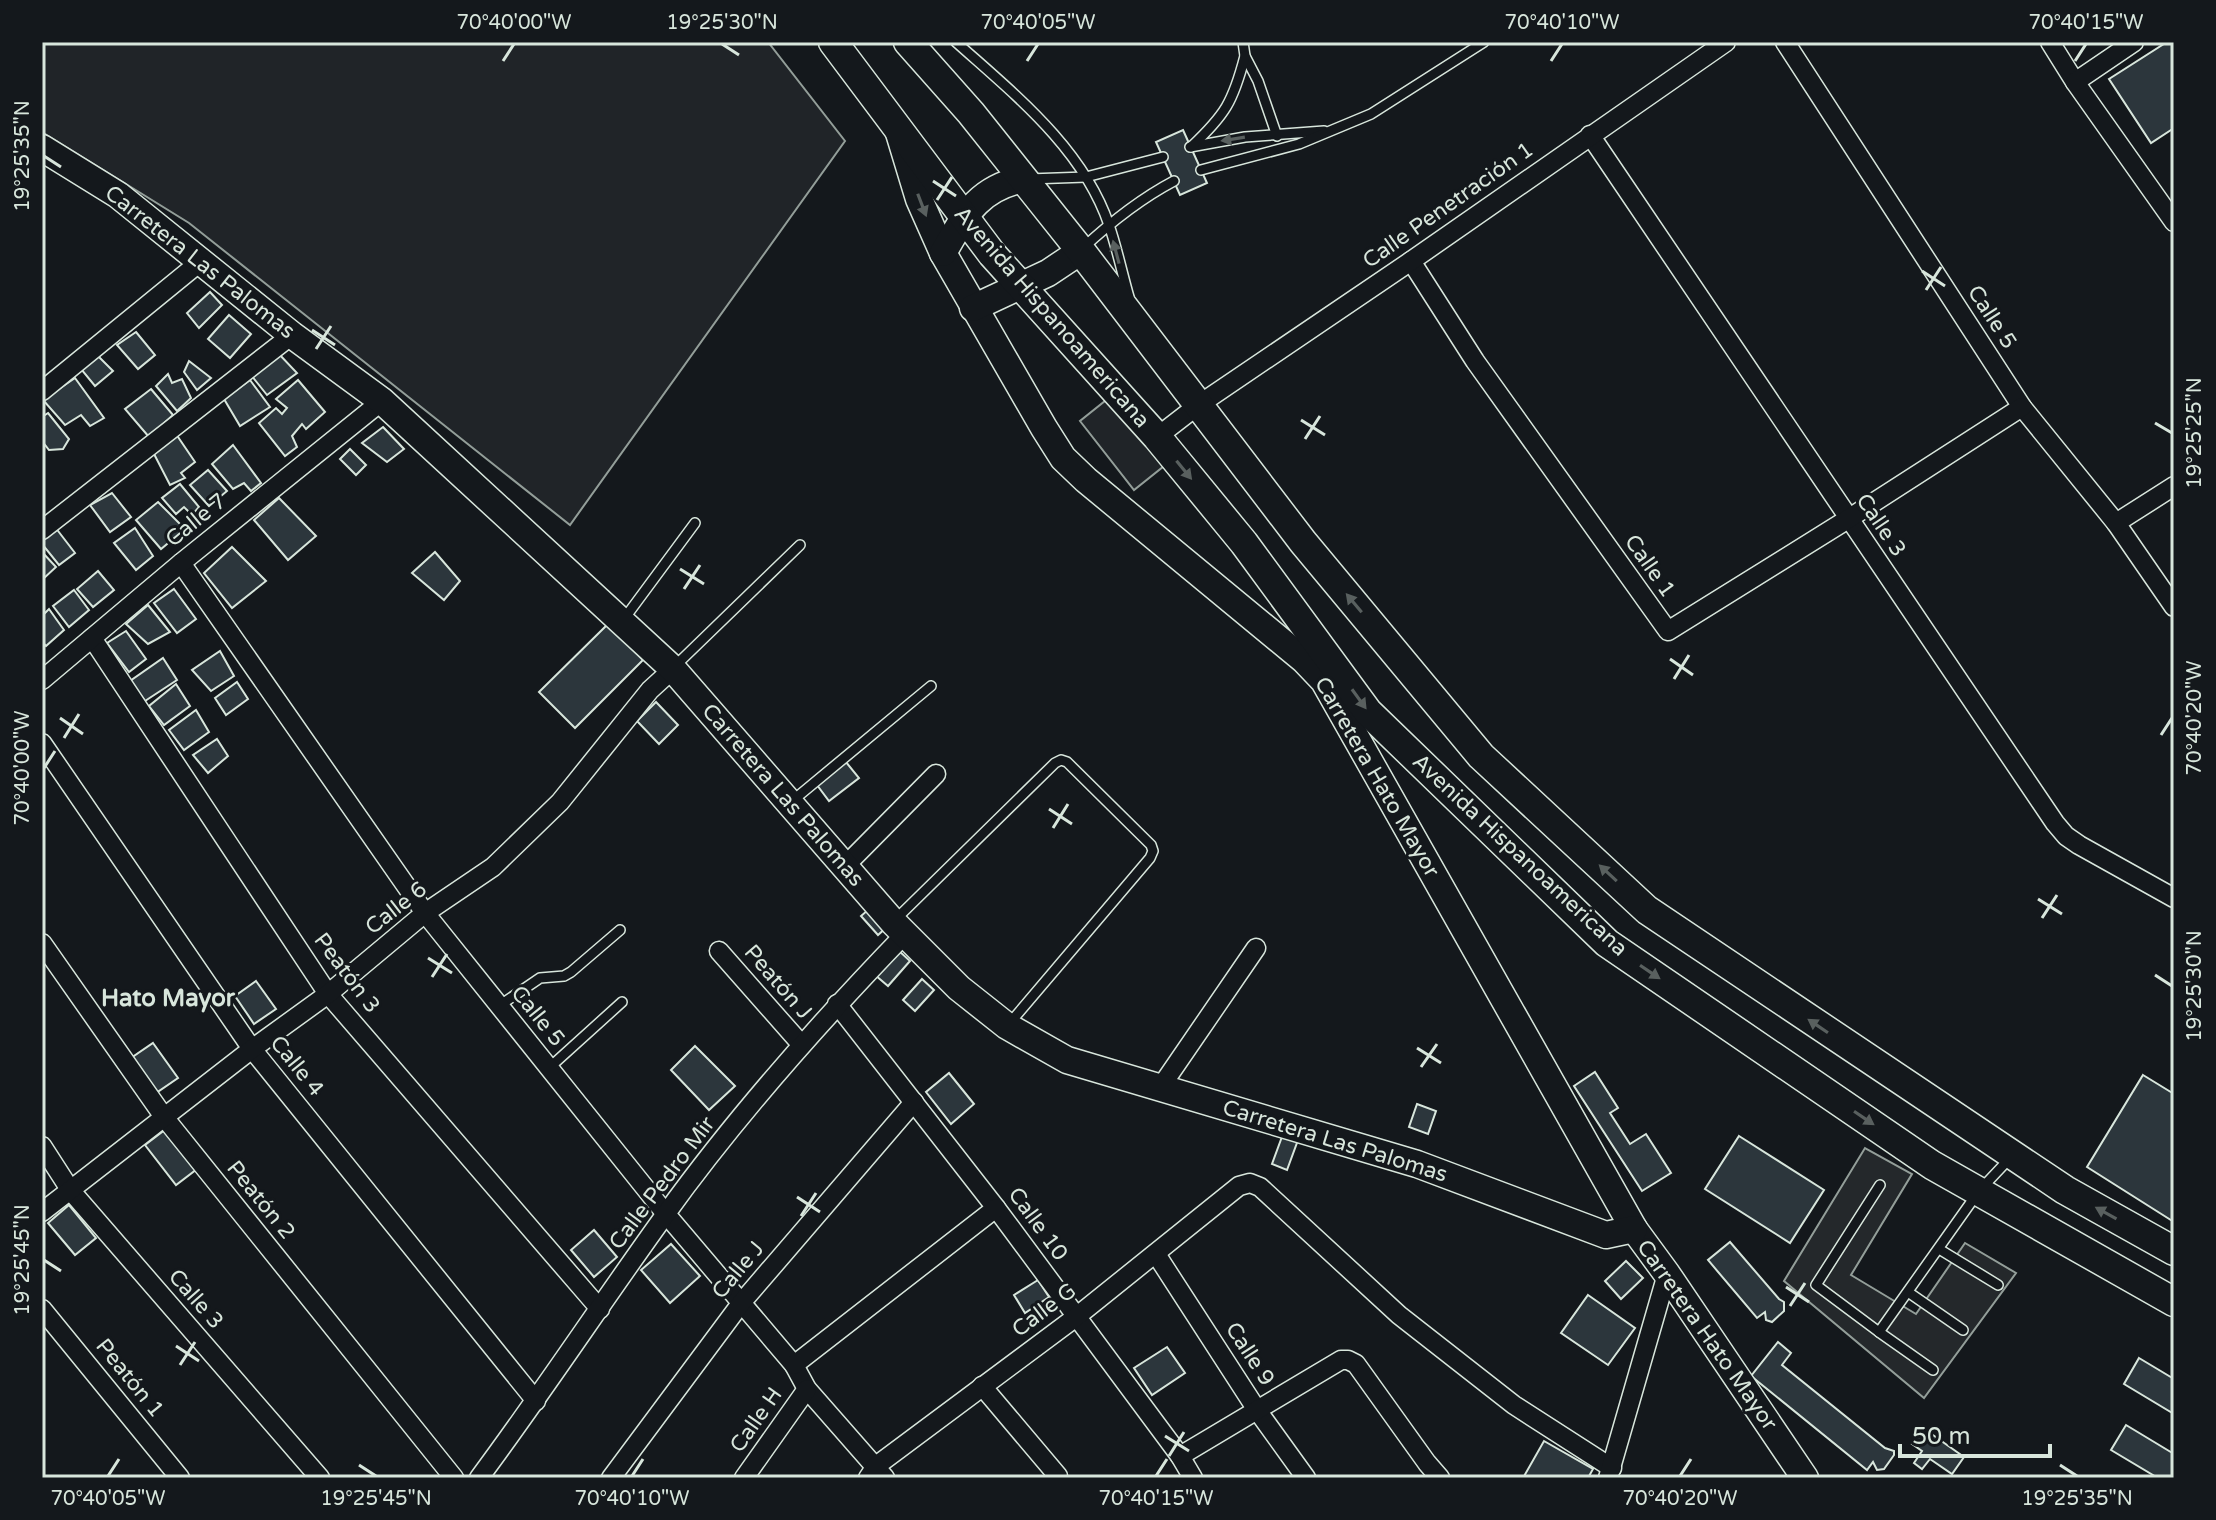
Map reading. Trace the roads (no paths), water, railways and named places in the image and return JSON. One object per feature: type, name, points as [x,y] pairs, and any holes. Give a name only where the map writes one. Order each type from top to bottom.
[{"type":"main road","name":"Avenida Hispanoamericana","points":[[833,42],[963,217],[1020,287],[1157,437],[1244,543],[1368,712],[1607,943],[1932,1165],[2174,1302]]},
{"type":"main road","name":"Avenida Hispanoamericana","points":[[908,42],[971,113],[1081,251],[1303,542],[1481,756],[1636,900],[1856,1052],[2065,1190],[2174,1251]]},
{"type":"street","name":"Calle Penetración 1","points":[[1197,406],[1726,42]]},
{"type":"street","name":"Calle 5","points":[[1785,42],[2022,407],[2116,523],[2174,607]]},
{"type":"street","points":[[2050,42],[2174,222]]},
{"type":"street","points":[[2075,82],[2134,42]]},
{"type":"street","name":"Carretera Hato Mayor","points":[[898,131],[919,199],[943,253],[1063,458],[1304,660],[1324,681],[1634,1229],[1805,1478]]},
{"type":"street","name":"Calle 3","points":[[1590,135],[2066,836],[2174,898]]},
{"type":"street","name":"Carretera Las Palomas","points":[[42,148],[118,195],[292,335],[382,401],[673,669],[899,928],[959,988],[1007,1026],[1067,1060],[1417,1164],[1606,1235],[1634,1229]]},
{"type":"street","points":[[943,253],[963,217],[984,194],[1002,183],[1024,179]]},
{"type":"street","points":[[973,308],[1020,287],[1081,251]]},
{"type":"street","name":"Calle 1","points":[[1411,261],[1475,361],[1665,629],[1671,631],[2022,407]]},
{"type":"street","points":[[42,391],[200,262]]},
{"type":"street","points":[[42,530],[292,335]]},
{"type":"street","name":"Calle 7","points":[[42,680],[382,401]]},
{"type":"street","name":"Avenida Hispanoamericana","points":[[1157,437],[1197,406]]},
{"type":"street","points":[[2116,523],[2174,486]]},
{"type":"street","name":"Calle 5","points":[[181,563],[425,913],[666,1214],[794,1365],[807,1389],[877,1474]]},
{"type":"street","name":"Peatón 3","points":[[92,638],[328,994],[600,1309]]},
{"type":"street","name":"Calle 6","points":[[42,1212],[328,994],[425,913],[493,867],[560,802],[650,690],[673,669]]},
{"type":"street","name":"Calle 4","points":[[42,743],[252,1049],[536,1401]]},
{"type":"street","points":[[844,867],[936,774]]},
{"type":"street","name":"Calle Pedro Mir","points":[[479,1478],[666,1214],[801,1044],[899,928]]},
{"type":"street","name":"Peatón 2","points":[[42,943],[164,1117],[454,1478]]},
{"type":"street","points":[[1160,1088],[1256,948]]},
{"type":"street","name":"Peatón J","points":[[719,951],[801,1044]]},
{"type":"street","name":"Calle 10","points":[[837,1004],[996,1208],[1180,1456],[1193,1478]]},
{"type":"street","name":"Calle J","points":[[611,1478],[742,1302],[914,1102]]},
{"type":"street","name":"Calle 3","points":[[42,1146],[71,1191],[320,1478]]},
{"type":"street","name":"Calle G","points":[[877,1474],[982,1386],[1076,1317],[1239,1186],[1250,1183],[1260,1187],[1410,1324],[1514,1405],[1610,1473]]},
{"type":"street","points":[[794,1365],[996,1208]]},
{"type":"street","name":"Calle 9","points":[[1156,1254],[1257,1410],[1306,1478]]},
{"type":"street","points":[[1610,1473],[1667,1274]]},
{"type":"street","name":"Peatón 1","points":[[42,1309],[180,1478]]},
{"type":"street","points":[[1180,1456],[1341,1360],[1348,1360],[1356,1364],[1440,1478]]},
{"type":"street","points":[[982,1386],[1058,1476]]},
{"type":"street","name":"Calle H","points":[[744,1478],[807,1389]]},
{"type":"lane","points":[[956,42],[1033,110],[1086,177],[1109,223],[1137,327]]},
{"type":"lane","points":[[1243,42],[1245,56],[1258,81],[1282,148]]},
{"type":"lane","points":[[1201,170],[1282,148],[1371,114],[1484,42]]},
{"type":"lane","points":[[1245,56],[1231,101],[1218,121],[1190,147],[1276,134],[1331,130]]},
{"type":"lane","points":[[1024,179],[1086,177],[1163,157]]},
{"type":"lane","points":[[1081,251],[1109,223],[1154,191],[1174,181]]},
{"type":"lane","points":[[621,621],[695,523]]},
{"type":"lane","points":[[673,669],[800,545]]},
{"type":"lane","points":[[791,802],[931,686]]},
{"type":"lane","points":[[899,928],[1055,763],[1061,760],[1067,762],[1151,845],[1153,851],[1007,1026]]},
{"type":"lane","points":[[499,1006],[540,978],[564,976],[571,972],[620,930]]},
{"type":"lane","points":[[549,1068],[622,1002]]},
{"type":"lane","points":[[1879,1332],[1979,1191],[2013,1155]]},
{"type":"lane","points":[[1880,1185],[1816,1285],[1933,1370]]},
{"type":"lane","points":[[1939,1249],[1998,1285]]},
{"type":"lane","points":[[1908,1292],[1963,1330]]},
{"type":"district","name":"Hato Mayor","points":[[168,998]]}]
